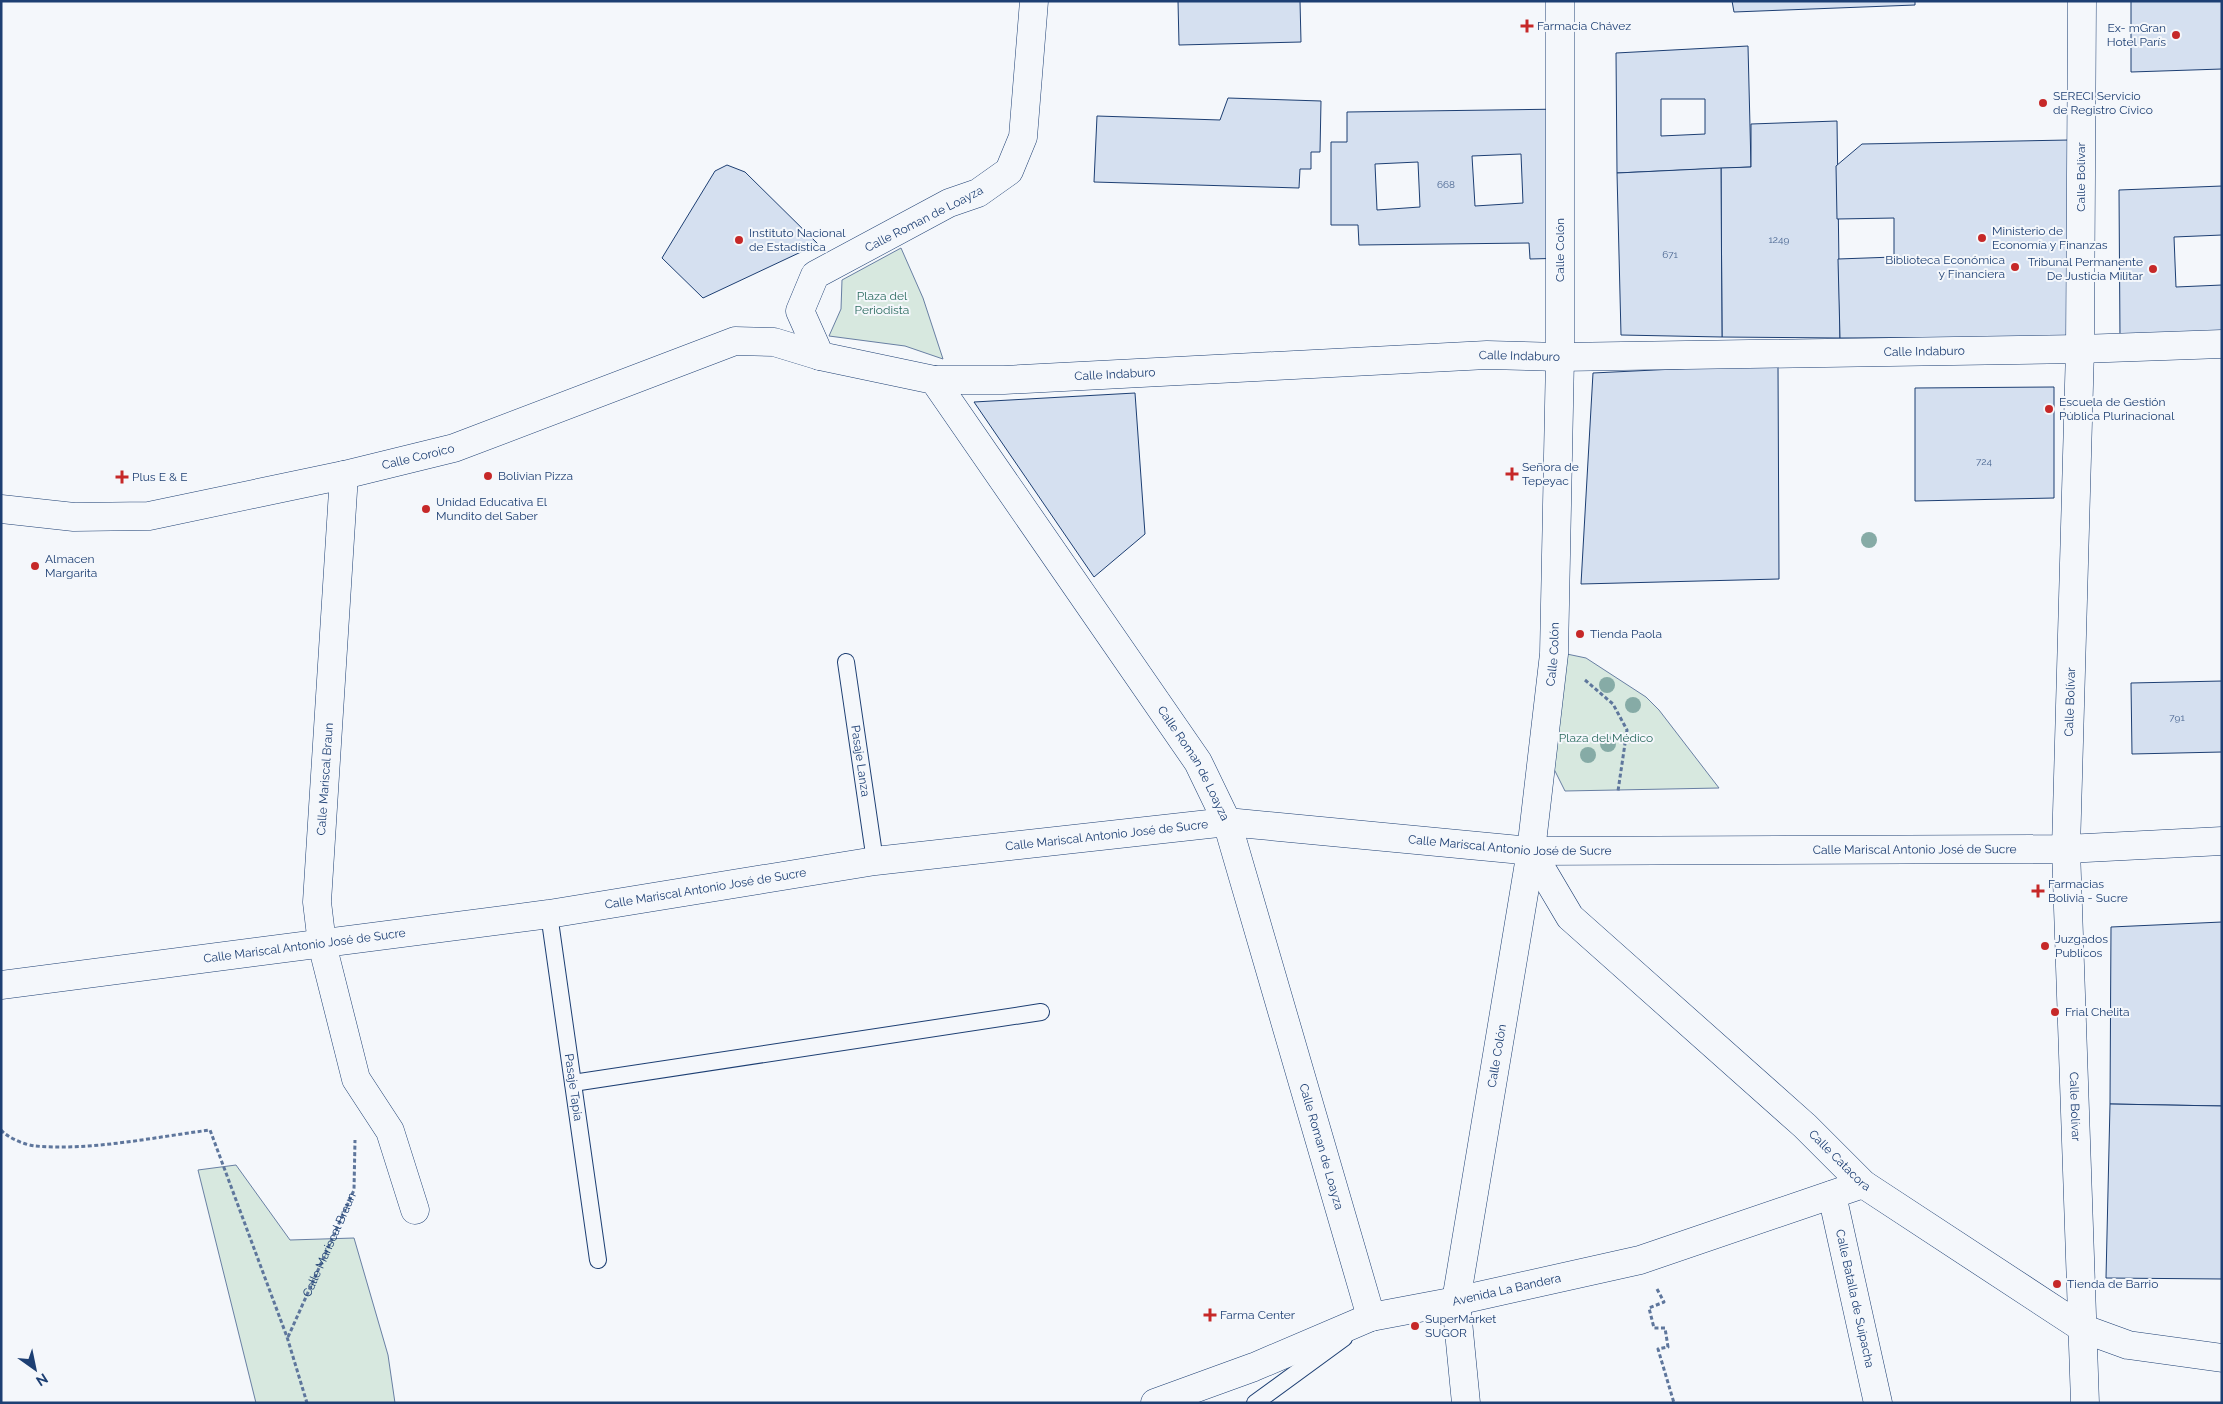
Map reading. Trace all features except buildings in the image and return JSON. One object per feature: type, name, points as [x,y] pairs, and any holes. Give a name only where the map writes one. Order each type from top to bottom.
[{"type":"street","name":"Calle Roman de Loayza","points":[[820,356],[800,311],[815,275],[949,204],[978,193],[1009,172],[1023,137],[1034,1]]},
{"type":"street","name":"Calle Colón","points":[[1466,1403],[1456,1302],[1532,851],[1554,654],[1560,357],[1560,1]]},
{"type":"street","name":"Calle Bolívar","points":[[2082,1],[2080,349],[2066,849],[2086,1403]]},
{"type":"street","name":"Calle Coroico","points":[[1,509],[74,517],[150,516],[344,475],[454,448],[735,341],[774,342],[820,356]]},
{"type":"street","name":"Calle Indaburo","points":[[820,356],[934,380],[1004,380],[1488,355],[1560,357],[2080,349],[2222,344]]},
{"type":"street","name":"Calle Roman de Loayza","points":[[934,380],[1198,762],[1227,822],[1371,1317]]},
{"type":"street","name":"Calle Mariscal Braun","points":[[344,475],[317,902],[322,944],[356,1079],[390,1131],[415,1210]]},
{"type":"street","name":"Calle Mariscal Antonio José de Sucre","points":[[1,985],[549,914],[875,861],[1227,822],[1532,851],[2066,849],[2222,841]]},
{"type":"street","name":"Calle Catacora","points":[[1532,851],[1570,917],[1805,1126],[1863,1184],[2084,1329],[2128,1345],[2222,1358]]},
{"type":"street","name":"Avenida La Bandera","points":[[1156,1403],[1254,1367],[1371,1317],[1456,1302],[1640,1260],[1863,1184]]},
{"type":"street","name":"Calle Batalla de Suipacha","points":[[1832,1195],[1878,1403]]},
{"type":"lane","name":"Pasaje Lanza","points":[[846,662],[875,861]]},
{"type":"lane","name":"Pasaje Tapia","points":[[549,914],[598,1260]]},
{"type":"lane","points":[[573,1083],[1041,1012]]},
{"type":"lane","points":[[1255,1403],[1371,1317]]},
{"type":"path","points":[[1554,654],[1562,653],[1590,686],[1613,704],[1627,730],[1618,791]]},
{"type":"path","points":[[1,1130],[6,1136],[34,1146],[92,1144],[210,1130],[287,1337],[307,1403]]},
{"type":"path","name":"Calle Mariscal Braun","points":[[287,1337],[354,1190],[355,1134]]},
{"type":"path","points":[[1640,1260],[1664,1302],[1649,1308],[1654,1328],[1665,1328],[1668,1347],[1658,1349],[1674,1403]]},
{"type":"green space","name":"Plaza del Periodista","points":[[901,248],[923,298],[943,359],[905,346],[829,336],[841,309],[842,280]]},
{"type":"green space","name":"Plaza del Médico","points":[[1562,653],[1586,658],[1646,697],[1659,710],[1719,788],[1565,791],[1554,769]]},
{"type":"green space","points":[[236,1165],[290,1240],[354,1238],[388,1355],[395,1403],[256,1403],[198,1170]]},
{"type":"place","name":"Farmacia Chávez","points":[[1527,26]]},
{"type":"place","name":"Ex- mGran Hotel París","points":[[2176,35]]},
{"type":"place","name":"SERECI Servicio de Registro Cívico","points":[[2043,103]]},
{"type":"place","name":"Ministerio de Economía y Finanzas","points":[[1982,238]]},
{"type":"place","name":"Instituto Nacional de Estadística","points":[[739,240]]},
{"type":"place","name":"Biblioteca Económica y Financiera","points":[[2015,267]]},
{"type":"place","name":"Tribunal Permanente De Justicia Militar","points":[[2153,269]]},
{"type":"place","name":"Escuela de Gestión Pública Plurinacional","points":[[2049,409]]},
{"type":"place","name":"Señora de Tepeyac","points":[[1512,474]]},
{"type":"place","name":"Bolivian Pizza","points":[[488,476]]},
{"type":"place","name":"Plus E & E","points":[[122,477]]},
{"type":"place","name":"Unidad Educativa El Mundito del Saber","points":[[426,509]]},
{"type":"place","name":"Almacen Margarita","points":[[35,566]]},
{"type":"place","name":"Tienda Paola","points":[[1580,634]]},
{"type":"place","name":"Farmacias Bolivia - Sucre","points":[[2038,891]]},
{"type":"place","name":"Juzgados Publicos","points":[[2045,946]]},
{"type":"place","name":"Frial Chelita","points":[[2055,1012]]},
{"type":"place","name":"Tienda de Barrio","points":[[2057,1284]]},
{"type":"place","name":"Farma Center","points":[[1210,1315]]},
{"type":"place","name":"SuperMarket SUGOR","points":[[1415,1326]]}]
